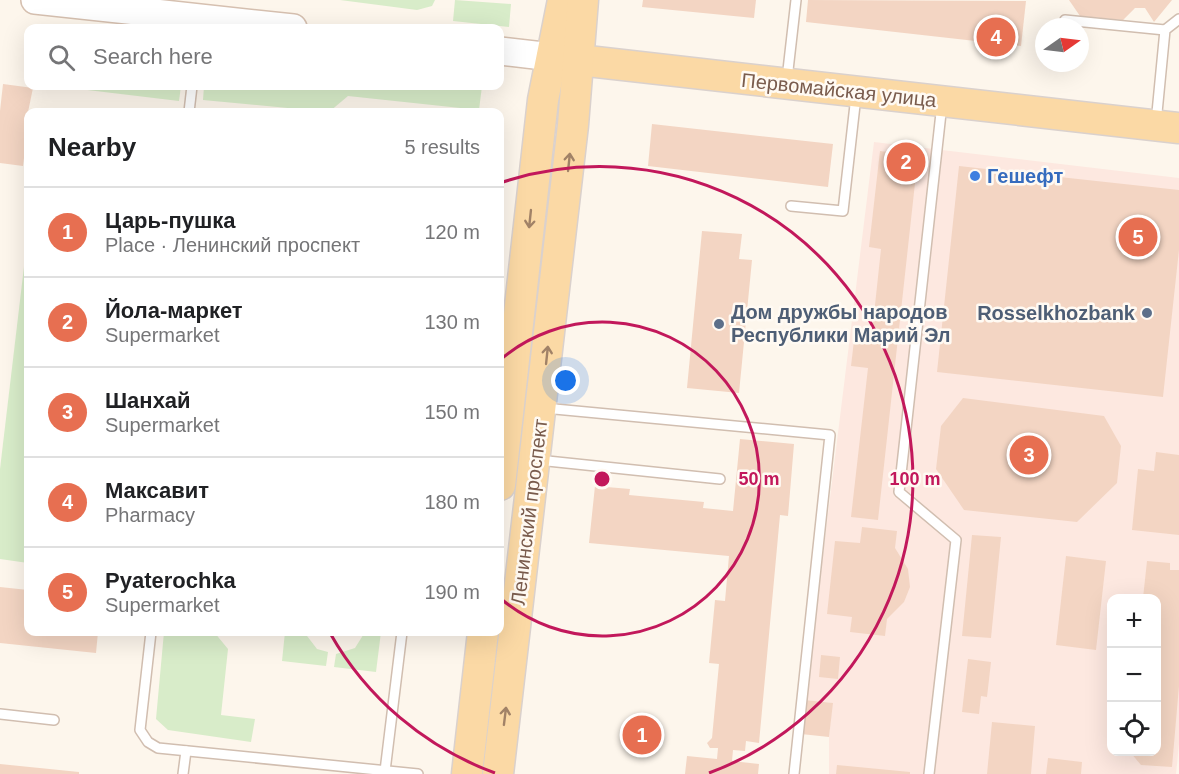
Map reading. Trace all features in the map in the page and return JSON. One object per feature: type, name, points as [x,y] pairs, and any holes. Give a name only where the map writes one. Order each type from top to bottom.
[{"type":"main road","points":[[35,0],[219,24]]},
{"type":"main road","name":"Ленинский проспект","points":[[498,774],[541,408],[565,58],[563,0]]},
{"type":"main road","name":"Ленинский проспект","points":[[504,449],[543,100],[565,58],[583,0]]},
{"type":"main road","name":"Первомайская улица","points":[[504,51],[1167,126]]},
{"type":"main road","points":[[466,774],[483,636]]},
{"type":"lane","points":[[786,84],[796,0]]},
{"type":"lane","points":[[1089,22],[1165,30],[1179,19]]},
{"type":"lane","points":[[1165,30],[1167,126]]},
{"type":"lane","points":[[189,108],[192,90]]},
{"type":"lane","points":[[791,206],[843,211],[857,92]]},
{"type":"lane","points":[[929,774],[956,540],[898,492],[942,102]]},
{"type":"lane","points":[[541,408],[830,435],[794,774]]},
{"type":"lane","points":[[536,460],[720,479]]},
{"type":"lane","points":[[152,636],[140,730],[148,742],[158,748],[417,774]]},
{"type":"lane","points":[[385,771],[402,636]]},
{"type":"lane","points":[[0,714],[54,720]]},
{"type":"lane","points":[[183,774],[186,751]]},
{"type":"shaded area","points":[[874,142],[1179,178],[1179,744],[1176,774],[829,774],[832,703],[805,700]]},
{"type":"green space","points":[[340,0],[435,0],[432,6],[417,10]]},
{"type":"green space","points":[[455,0],[511,4],[509,27],[504,26],[504,24],[453,21]]},
{"type":"green space","points":[[87,90],[180,90],[179,101]]},
{"type":"green space","points":[[204,90],[482,90],[479,108],[348,96],[334,108],[287,108],[203,100]]},
{"type":"green space","points":[[24,267],[24,562],[0,559],[0,469]]},
{"type":"green space","points":[[164,636],[217,636],[228,649],[221,715],[255,719],[251,742],[168,730],[156,719]]},
{"type":"green space","points":[[285,636],[307,636],[317,649],[328,652],[326,666],[282,661]]},
{"type":"green space","points":[[362,636],[380,636],[376,672],[334,667],[336,654],[355,648]]},
{"type":"building","points":[[643,0],[756,0],[754,18],[642,7]]},
{"type":"building","points":[[808,0],[1026,1],[1021,46],[806,22]]},
{"type":"building","points":[[1069,0],[1172,0],[1154,22],[1145,8],[1135,8],[1123,20],[1080,16]]},
{"type":"building","points":[[3,84],[33,90],[29,108],[24,108],[23,166],[0,163],[0,111]]},
{"type":"building","points":[[652,124],[833,144],[828,187],[648,166]]},
{"type":"building","points":[[880,151],[918,156],[878,520],[851,517],[868,368],[851,366],[855,332],[872,333],[881,249],[869,247]]},
{"type":"building","points":[[959,166],[1179,190],[1179,250],[1163,397],[937,372]]},
{"type":"building","name":"Дом дружбы народов Республики Марий Эл","points":[[702,231],[742,234],[739,259],[752,260],[739,393],[687,388]]},
{"type":"building","points":[[963,398],[1104,416],[1121,446],[1117,483],[1077,522],[964,510],[936,469],[941,426]]},
{"type":"building","points":[[740,439],[794,444],[788,516],[780,515],[759,743],[746,741],[745,751],[733,750],[732,761],[759,764],[758,774],[685,774],[687,756],[717,759],[718,748],[710,748],[707,743],[712,738],[719,664],[709,663],[715,600],[725,601],[729,556],[589,543],[595,486],[630,489],[629,495],[704,502],[703,508],[733,511]]},
{"type":"building","points":[[1156,452],[1179,455],[1179,535],[1132,530],[1138,469],[1154,471]]},
{"type":"building","points":[[862,527],[897,531],[895,548],[908,569],[910,587],[904,602],[887,619],[885,636],[850,632],[852,617],[827,614],[835,541],[860,543]]},
{"type":"building","points":[[972,535],[1001,537],[991,638],[962,636]]},
{"type":"building","points":[[1066,556],[1106,561],[1096,650],[1056,645]]},
{"type":"building","points":[[1147,561],[1170,563],[1170,570],[1179,570],[1179,686],[1172,767],[1141,765],[1133,756],[1161,756],[1161,594],[1143,594]]},
{"type":"building","points":[[0,587],[24,590],[24,636],[98,636],[96,653],[0,643]]},
{"type":"building","points":[[821,655],[840,657],[838,679],[819,677]]},
{"type":"building","points":[[968,659],[991,662],[987,697],[981,696],[979,714],[962,712]]},
{"type":"building","points":[[805,700],[833,703],[829,737],[801,734]]},
{"type":"building","points":[[992,722],[1035,726],[1031,774],[987,774]]},
{"type":"building","points":[[1048,758],[1082,762],[1081,774],[1046,774]]},
{"type":"building","points":[[0,764],[79,772],[79,774],[0,774]]},
{"type":"building","points":[[837,765],[910,772],[910,774],[836,774]]},
{"type":"place","name":"Максавит","points":[[996,37]]},
{"type":"place","name":"Йола-маркет","points":[[906,162]]},
{"type":"place","name":"Гешефт","points":[[975,176]]},
{"type":"place","name":"Pyaterochka","points":[[1138,237]]},
{"type":"place","name":"Rosselkhozbank","points":[[1147,313]]},
{"type":"place","name":"Дом дружбы народов Республики Марий Эл","points":[[719,324]]},
{"type":"place","name":"Шанхай","points":[[1029,455]]},
{"type":"place","name":"Царь-пушка","points":[[642,735]]}]
